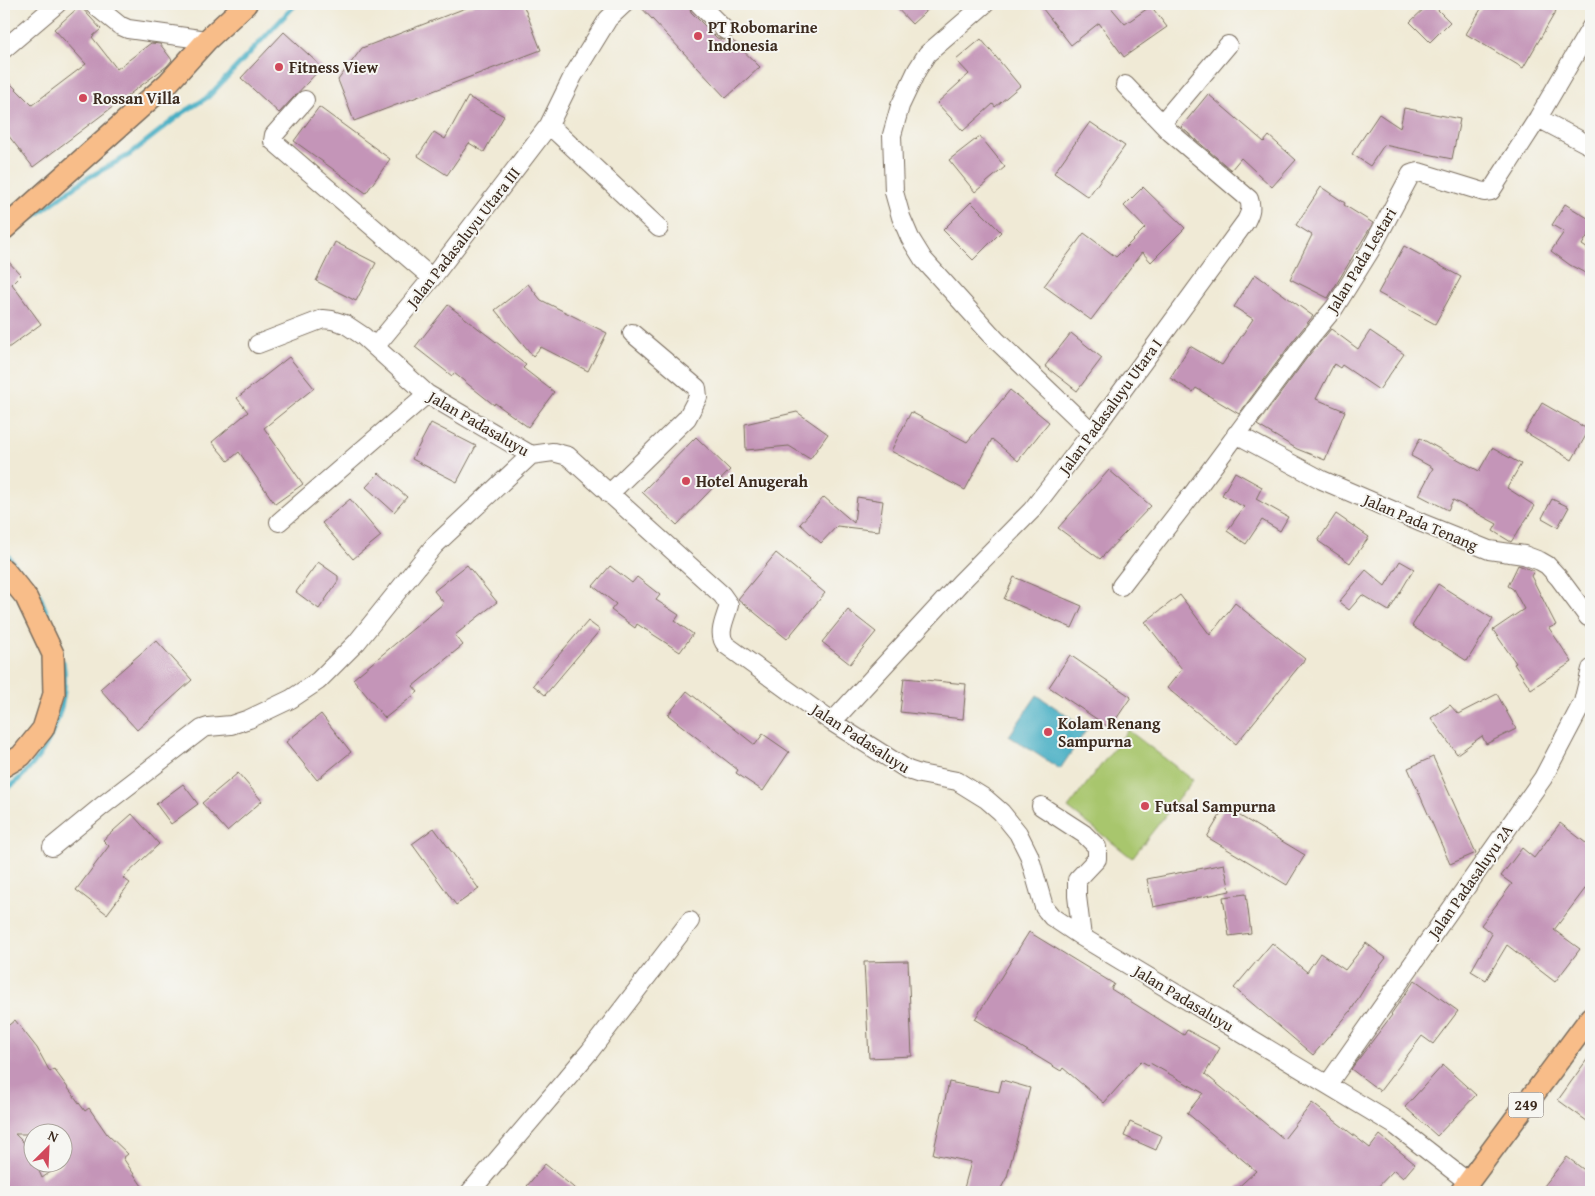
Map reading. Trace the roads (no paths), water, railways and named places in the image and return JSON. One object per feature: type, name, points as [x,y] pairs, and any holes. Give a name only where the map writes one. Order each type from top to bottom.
[{"type":"main road","points":[[4,229],[168,83],[207,40],[246,4]]},
{"type":"main road","points":[[4,570],[26,597],[53,654],[54,694],[42,729],[21,756],[4,766]]},
{"type":"main road","name":"249","points":[[1465,1187],[1591,1017]]},
{"type":"street","points":[[4,49],[57,4]]},
{"type":"street","points":[[93,4],[119,25],[128,29],[207,40]]},
{"type":"street","name":"Jalan Padasaluyu Utara III","points":[[375,347],[432,278],[549,126],[573,76],[608,19],[624,4]]},
{"type":"street","points":[[699,4],[724,30]]},
{"type":"street","points":[[985,4],[927,54],[914,77],[900,106],[892,135],[894,192],[907,231],[923,259],[996,340],[1092,432]]},
{"type":"street","name":"Jalan Pada Lestari","points":[[1121,586],[1301,348],[1335,307],[1370,251],[1411,174],[1419,172],[1489,192],[1538,118],[1591,27]]},
{"type":"street","points":[[1162,123],[1228,45]]},
{"type":"street","name":"Jalan Padasaluyu Utara I","points":[[832,722],[960,583],[1032,510],[1092,432],[1246,221],[1251,207],[1249,199],[1170,132],[1125,85]]},
{"type":"street","points":[[305,100],[274,135],[273,142],[432,278]]},
{"type":"street","points":[[1538,118],[1591,146]]},
{"type":"street","points":[[549,126],[660,228]]},
{"type":"street","name":"Jalan Padasaluyu","points":[[258,344],[323,319],[345,324],[375,347],[427,394],[531,455],[553,452],[568,456],[722,595],[730,605],[721,632],[722,640],[726,645],[832,722],[908,770],[958,781],[986,799],[1001,812],[1018,833],[1029,854],[1044,907],[1052,917],[1082,937],[1396,1126],[1465,1187]]},
{"type":"street","points":[[609,494],[687,418],[698,397],[697,388],[632,333]]},
{"type":"street","points":[[279,522],[427,394]]},
{"type":"street","name":"Jalan Pada Tenang","points":[[1236,434],[1322,480],[1422,523],[1489,550],[1524,555],[1540,561],[1560,578],[1590,620]]},
{"type":"street","points":[[52,847],[202,729],[231,725],[249,719],[291,699],[318,681],[357,642],[434,546],[531,455]]},
{"type":"street","name":"Jalan Padasaluyu 2A","points":[[1328,1084],[1543,778],[1583,702],[1591,669]]},
{"type":"street","points":[[1041,806],[1084,834],[1097,847],[1097,859],[1077,880],[1082,937]]},
{"type":"street","points":[[470,1192],[590,1051],[690,921]]},
{"type":"water","name":"Kolam Renang Sampurna","points":[[1037,695],[1087,729],[1060,769],[1009,736]]},
{"type":"waterway","points":[[32,218],[84,180],[129,155],[181,114],[208,97],[296,4]]},
{"type":"waterway","points":[[4,550],[39,594],[56,637]]},
{"type":"waterway","points":[[4,791],[31,766],[51,734],[63,698],[63,662]]},
{"type":"place","name":"PT Robomarine Indonesia","points":[[698,36]]},
{"type":"place","name":"Fitness View","points":[[279,67]]},
{"type":"place","name":"Rossan Villa","points":[[83,98]]},
{"type":"place","name":"Hotel Anugerah","points":[[686,481]]},
{"type":"place","name":"Kolam Renang Sampurna","points":[[1048,732]]},
{"type":"place","name":"Futsal Sampurna","points":[[1145,806]]}]
